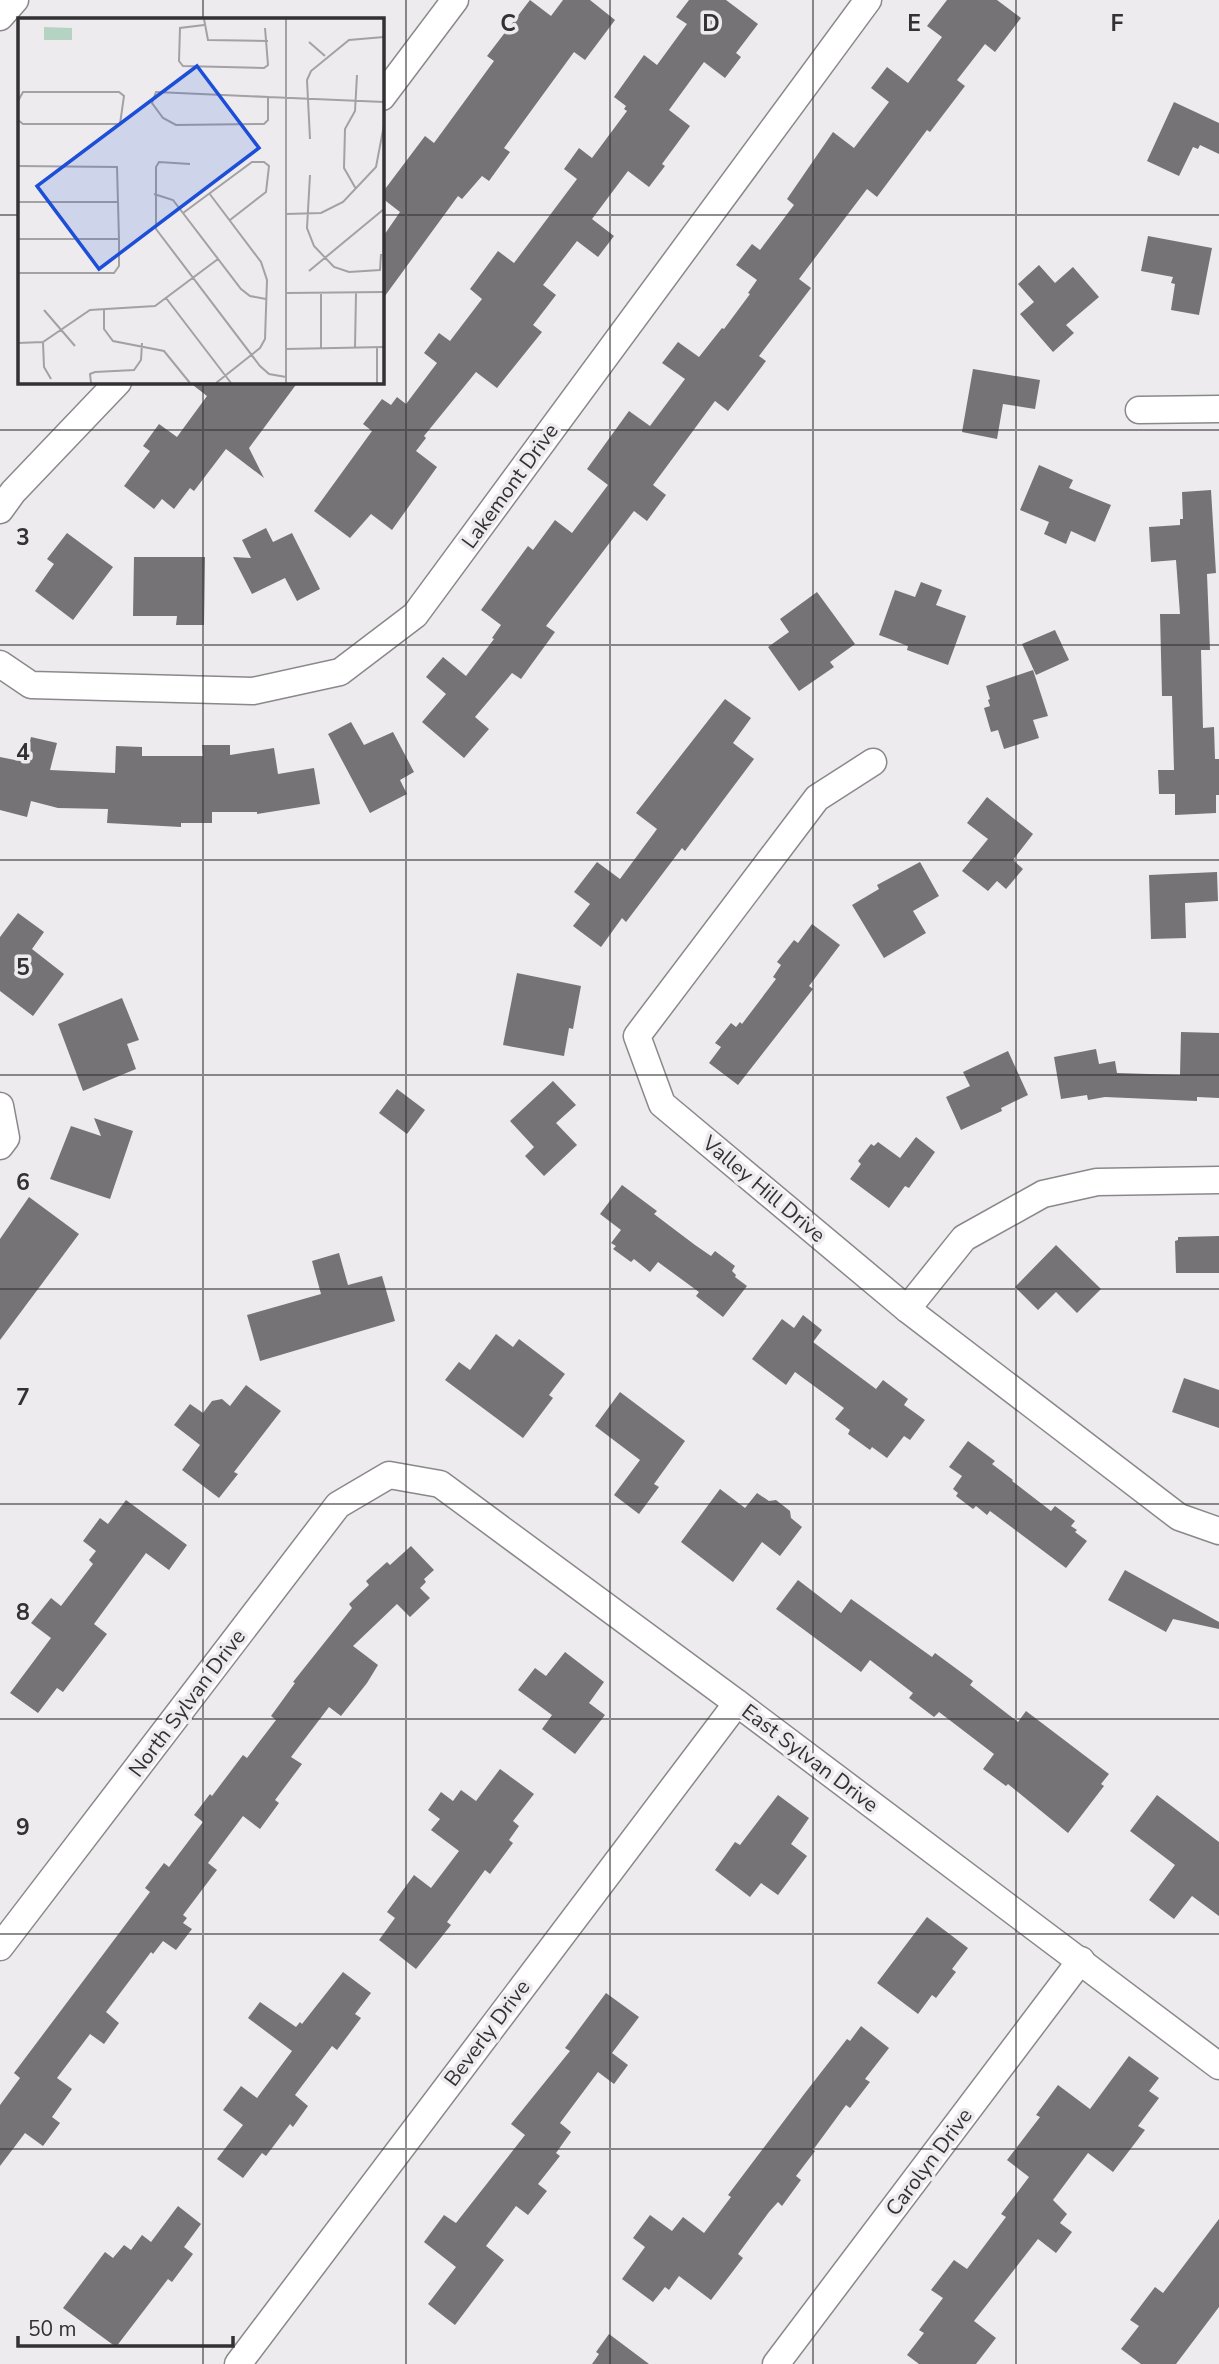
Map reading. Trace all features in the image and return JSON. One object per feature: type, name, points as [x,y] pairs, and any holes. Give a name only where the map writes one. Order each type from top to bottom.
[{"type":"street","points":[[0,17],[15,0]]},
{"type":"street","points":[[383,96],[455,0]]},
{"type":"street","name":"Lakemont Drive","points":[[0,664],[31,685],[253,691],[340,672],[415,615],[868,0]]},
{"type":"street","points":[[0,510],[13,492],[117,383]]},
{"type":"street","points":[[1139,410],[1219,409]]},
{"type":"street","name":"Valley Hill Drive","points":[[873,762],[817,798],[636,1036],[662,1104],[907,1309],[1179,1517],[1219,1531]]},
{"type":"street","points":[[0,1106],[6,1138],[0,1146]]},
{"type":"street","points":[[907,1309],[964,1238],[1042,1194],[1097,1182],[1219,1180]]},
{"type":"street","name":"East Sylvan Drive","points":[[389,1475],[440,1484],[1081,1960],[1219,2066]]},
{"type":"street","name":"North Sylvan Drive","points":[[0,1947],[338,1505],[389,1475]]},
{"type":"street","name":"Beverly Drive","points":[[238,2364],[737,1703]]},
{"type":"street","name":"Carolyn Drive","points":[[776,2364],[1081,1960]]},
{"type":"building","points":[[530,0],[551,16],[563,0],[590,0],[615,20],[585,60],[574,52],[504,148],[510,152],[489,181],[482,176],[462,199],[458,196],[383,299],[383,237],[400,212],[383,199],[383,192],[425,136],[434,143],[494,61],[487,56]]},
{"type":"building","points":[[689,0],[726,0],[758,24],[736,53],[741,57],[725,78],[704,62],[669,110],[690,126],[662,164],[665,166],[649,187],[628,171],[592,219],[614,236],[598,257],[577,241],[543,285],[556,295],[533,325],[542,332],[497,388],[476,372],[424,436],[426,438],[416,451],[437,467],[392,530],[371,514],[350,538],[314,511],[372,431],[363,424],[382,399],[391,405],[397,397],[406,404],[437,363],[424,353],[439,333],[450,341],[482,299],[470,289],[498,251],[514,263],[577,179],[564,169],[579,148],[592,158],[627,111],[624,109],[626,106],[614,97],[644,55],[657,65],[687,24],[676,17]]},
{"type":"building","points":[[947,0],[997,0],[1021,18],[995,52],[985,44],[957,80],[965,86],[930,132],[927,130],[877,197],[867,189],[799,279],[811,288],[759,356],[766,361],[728,411],[715,401],[653,485],[666,495],[647,521],[634,511],[546,626],[555,632],[521,679],[512,673],[475,717],[489,729],[464,758],[422,722],[446,694],[426,677],[443,657],[466,676],[494,639],[492,638],[501,625],[481,610],[528,546],[533,550],[555,520],[572,533],[608,485],[587,469],[629,411],[650,426],[685,379],[662,363],[678,342],[699,357],[722,328],[724,329],[757,280],[736,265],[752,244],[760,250],[794,205],[787,199],[833,132],[854,148],[889,102],[871,88],[887,67],[908,83],[942,37],[927,26]]},
{"type":"building","points":[[1174,102],[1219,123],[1219,154],[1200,145],[1198,149],[1193,147],[1179,176],[1147,161]]},
{"type":"building","points":[[1148,236],[1212,248],[1199,315],[1171,310],[1175,284],[1171,283],[1173,277],[1141,271]]},
{"type":"building","points":[[1039,265],[1055,283],[1073,267],[1099,297],[1066,325],[1074,333],[1053,352],[1020,314],[1034,302],[1018,284]]},
{"type":"building","points":[[973,369],[1040,380],[1035,409],[1003,404],[997,439],[962,432]]},
{"type":"building","points":[[190,383],[297,383],[249,448],[264,478],[226,449],[194,491],[190,488],[174,509],[162,499],[154,509],[124,486],[150,451],[143,446],[159,424],[177,437],[207,396]]},
{"type":"building","points":[[1039,465],[1073,480],[1069,488],[1111,505],[1095,542],[1071,531],[1066,544],[1044,534],[1049,522],[1020,510]]},
{"type":"building","points":[[1211,490],[1216,573],[1207,574],[1210,650],[1201,650],[1203,728],[1214,727],[1215,759],[1219,759],[1219,795],[1216,795],[1216,813],[1175,815],[1175,794],[1159,794],[1158,770],[1174,770],[1172,696],[1162,696],[1160,614],[1180,614],[1176,560],[1151,562],[1149,527],[1180,525],[1180,519],[1183,519],[1182,492]]},
{"type":"building","points":[[266,528],[273,542],[292,533],[320,589],[297,601],[285,578],[252,594],[233,557],[251,558],[242,540]]},
{"type":"building","points":[[67,533],[113,567],[73,620],[35,591],[54,564],[47,559]]},
{"type":"building","points":[[134,557],[205,557],[204,625],[176,625],[177,616],[133,616]]},
{"type":"building","points":[[921,582],[942,590],[936,605],[966,616],[948,665],[907,650],[908,646],[879,635],[895,590],[915,597]]},
{"type":"building","points":[[817,592],[855,644],[830,662],[834,667],[799,691],[768,647],[789,632],[780,619]]},
{"type":"building","points":[[1055,630],[1069,660],[1036,675],[1022,644]]},
{"type":"building","points":[[1033,670],[1048,716],[1033,720],[1039,738],[1004,749],[998,730],[991,732],[984,708],[990,706],[986,686]]},
{"type":"building","points":[[725,699],[751,718],[733,743],[754,759],[685,851],[682,848],[626,922],[622,918],[601,947],[573,926],[590,904],[574,892],[597,862],[620,879],[657,829],[636,813]]},
{"type":"building","points":[[351,722],[364,745],[393,732],[414,772],[400,780],[407,794],[370,813],[328,734]]},
{"type":"building","points":[[31,737],[57,743],[50,770],[115,773],[116,746],[142,747],[142,756],[203,756],[202,745],[230,745],[230,755],[274,748],[278,774],[314,768],[320,804],[257,814],[212,812],[212,823],[181,823],[181,827],[107,823],[108,809],[58,808],[31,801],[27,817],[0,810],[0,757],[25,762]]},
{"type":"building","points":[[987,797],[1033,834],[1013,860],[1023,869],[1006,889],[997,881],[988,891],[962,871],[988,839],[967,823]]},
{"type":"building","points":[[920,862],[939,896],[913,911],[926,933],[884,958],[852,905],[879,889],[877,885]]},
{"type":"building","points":[[1217,872],[1218,901],[1185,903],[1186,938],[1151,939],[1149,875]]},
{"type":"building","points":[[18,913],[44,932],[32,949],[64,974],[33,1016],[0,991],[0,937]]},
{"type":"building","points":[[812,924],[840,945],[809,986],[813,989],[738,1085],[709,1063],[721,1047],[715,1043],[731,1023],[736,1027],[740,1022],[742,1024],[776,979],[773,977],[781,965],[777,962],[794,940],[798,943]]},
{"type":"building","points":[[517,973],[581,986],[573,1029],[569,1028],[564,1056],[503,1045]]},
{"type":"building","points":[[122,998],[139,1040],[127,1044],[136,1069],[83,1091],[58,1024]]},
{"type":"building","points":[[1181,1032],[1219,1033],[1219,1098],[1197,1097],[1197,1101],[1105,1097],[1088,1100],[1087,1095],[1061,1099],[1054,1057],[1096,1049],[1099,1064],[1115,1061],[1117,1073],[1180,1075]]},
{"type":"building","points":[[1008,1051],[1028,1095],[1001,1108],[1002,1111],[961,1130],[946,1097],[970,1086],[963,1072]]},
{"type":"building","points":[[553,1081],[576,1105],[556,1123],[577,1145],[544,1176],[525,1156],[534,1147],[510,1121]]},
{"type":"building","points":[[397,1089],[425,1110],[407,1134],[379,1113]]},
{"type":"building","points":[[94,1118],[133,1131],[110,1199],[50,1179],[71,1126],[101,1136]]},
{"type":"building","points":[[916,1137],[935,1152],[909,1188],[905,1186],[889,1208],[850,1179],[861,1164],[858,1161],[871,1144],[874,1146],[878,1142],[900,1158]]},
{"type":"building","points":[[622,1185],[657,1211],[654,1214],[695,1245],[711,1256],[715,1251],[735,1266],[732,1271],[735,1277],[747,1286],[723,1317],[696,1296],[699,1292],[658,1262],[650,1272],[634,1259],[631,1262],[613,1249],[616,1246],[611,1243],[621,1230],[600,1214]]},
{"type":"building","points":[[29,1197],[79,1234],[0,1340],[0,1239]]},
{"type":"building","points":[[1219,1236],[1219,1273],[1176,1273],[1175,1241],[1178,1237]]},
{"type":"building","points":[[1056,1245],[1101,1289],[1077,1313],[1056,1292],[1038,1310],[1015,1287]]},
{"type":"building","points":[[339,1253],[348,1285],[382,1276],[395,1321],[260,1361],[247,1315],[321,1294],[312,1261]]},
{"type":"building","points":[[803,1315],[822,1330],[813,1342],[876,1389],[883,1380],[908,1399],[904,1405],[925,1420],[910,1440],[904,1436],[887,1458],[848,1434],[850,1430],[835,1419],[844,1408],[795,1372],[786,1385],[752,1359],[782,1319],[794,1328]]},
{"type":"building","points":[[496,1334],[513,1347],[519,1339],[565,1374],[549,1395],[553,1398],[523,1438],[445,1380],[459,1362],[470,1370]]},
{"type":"building","points":[[1184,1378],[1219,1390],[1219,1428],[1172,1412]]},
{"type":"building","points":[[246,1385],[281,1411],[234,1472],[238,1474],[219,1498],[182,1470],[200,1445],[174,1425],[190,1404],[203,1413],[212,1401],[222,1399],[230,1406]]},
{"type":"building","points":[[620,1392],[685,1441],[654,1484],[659,1487],[639,1514],[614,1495],[640,1460],[595,1426]]},
{"type":"building","points":[[968,1441],[995,1461],[992,1464],[1012,1481],[1051,1511],[1055,1506],[1075,1521],[1071,1526],[1087,1541],[1066,1568],[990,1511],[987,1515],[976,1506],[973,1509],[956,1496],[958,1493],[953,1489],[962,1476],[949,1467]]},
{"type":"building","points":[[720,1489],[745,1508],[757,1493],[769,1501],[776,1500],[790,1511],[791,1518],[802,1527],[780,1556],[762,1542],[733,1582],[681,1542]]},
{"type":"building","points":[[126,1500],[187,1545],[169,1570],[146,1553],[94,1624],[107,1634],[63,1692],[57,1688],[38,1713],[10,1693],[51,1638],[31,1623],[51,1598],[61,1606],[93,1564],[89,1560],[96,1551],[83,1541],[100,1518],[108,1524]]},
{"type":"building","points":[[411,1546],[434,1570],[424,1579],[426,1582],[420,1588],[430,1598],[410,1617],[397,1604],[353,1646],[378,1665],[367,1683],[341,1716],[329,1707],[291,1757],[302,1764],[275,1800],[279,1803],[260,1829],[243,1816],[208,1863],[217,1870],[183,1915],[187,1918],[183,1923],[192,1929],[176,1950],[163,1941],[153,1954],[151,1952],[106,2012],[119,2023],[104,2044],[90,2034],[57,2078],[72,2089],[52,2117],[60,2123],[43,2146],[25,2133],[0,2166],[0,2105],[20,2078],[14,2073],[150,1892],[145,1888],[164,1863],[169,1867],[203,1822],[194,1815],[243,1755],[247,1758],[276,1720],[271,1716],[295,1683],[293,1682],[352,1608],[349,1604],[369,1585],[366,1581],[387,1562],[390,1565]]},
{"type":"building","points":[[1125,1570],[1219,1622],[1219,1629],[1173,1619],[1166,1632],[1108,1600]]},
{"type":"building","points":[[798,1580],[841,1613],[851,1599],[932,1657],[935,1653],[973,1681],[970,1685],[1018,1722],[1026,1711],[1109,1774],[1101,1784],[1104,1786],[1068,1833],[1008,1784],[1006,1786],[983,1769],[994,1754],[939,1712],[934,1717],[909,1698],[913,1693],[870,1660],[861,1672],[776,1609]]},
{"type":"building","points":[[565,1652],[604,1682],[589,1703],[605,1715],[575,1754],[542,1729],[552,1715],[518,1690],[535,1668],[546,1676]]},
{"type":"building","points":[[500,1769],[534,1794],[513,1821],[519,1826],[509,1840],[513,1843],[490,1874],[485,1870],[447,1922],[451,1925],[416,1969],[379,1940],[395,1918],[387,1912],[414,1875],[431,1888],[459,1851],[431,1830],[440,1819],[428,1810],[441,1792],[453,1801],[461,1790],[476,1801]]},
{"type":"building","points":[[778,1795],[809,1818],[791,1844],[807,1856],[778,1895],[761,1883],[750,1897],[715,1870],[735,1842],[740,1845]]},
{"type":"building","points":[[1157,1795],[1219,1842],[1219,1916],[1192,1896],[1174,1919],[1149,1900],[1175,1865],[1130,1831]]},
{"type":"building","points":[[927,1917],[968,1948],[952,1969],[956,1972],[936,1998],[932,1995],[918,2014],[877,1983]]},
{"type":"building","points":[[343,1972],[371,1993],[355,2014],[361,2018],[337,2050],[332,2046],[295,2095],[308,2106],[293,2127],[290,2124],[266,2156],[262,2153],[243,2178],[217,2159],[243,2125],[223,2110],[241,2086],[257,2098],[292,2051],[248,2018],[260,2002],[296,2027],[300,2022],[302,2024]]},
{"type":"building","points":[[606,1993],[639,2017],[612,2053],[628,2065],[614,2084],[598,2072],[560,2123],[571,2132],[556,2153],[560,2156],[538,2184],[547,2191],[528,2215],[516,2206],[486,2246],[504,2260],[455,2325],[428,2304],[456,2267],[424,2242],[444,2215],[456,2223],[525,2135],[511,2124],[570,2051],[565,2048]]},
{"type":"building","points":[[861,2026],[889,2048],[865,2079],[870,2082],[850,2108],[846,2105],[813,2150],[815,2151],[796,2176],[801,2180],[782,2206],[778,2202],[738,2254],[743,2258],[711,2300],[679,2276],[669,2290],[665,2287],[653,2302],[622,2279],[645,2247],[633,2238],[650,2215],[672,2231],[683,2217],[704,2233],[731,2197],[728,2195],[805,2093],[847,2039],[850,2041]]},
{"type":"building","points":[[1129,2056],[1159,2078],[1149,2091],[1159,2098],[1138,2126],[1145,2130],[1113,2172],[1088,2153],[1053,2200],[1067,2214],[1060,2223],[1072,2232],[1056,2253],[1038,2239],[974,2321],[996,2338],[976,2364],[919,2364],[907,2355],[924,2333],[919,2330],[943,2298],[931,2290],[954,2260],[967,2269],[1006,2217],[1001,2214],[1029,2177],[1007,2160],[1040,2117],[1036,2115],[1058,2085],[1090,2109]]},
{"type":"building","points":[[178,2206],[201,2224],[184,2247],[193,2254],[172,2282],[168,2279],[116,2347],[63,2308],[105,2252],[113,2258],[124,2245],[131,2250],[142,2235],[151,2242]]},
{"type":"building","points":[[1219,2219],[1219,2307],[1176,2364],[1141,2364],[1121,2349],[1139,2326],[1130,2320],[1155,2287],[1163,2293]]},
{"type":"building","points":[[609,2334],[649,2364],[592,2364],[599,2354],[596,2352]]}]
